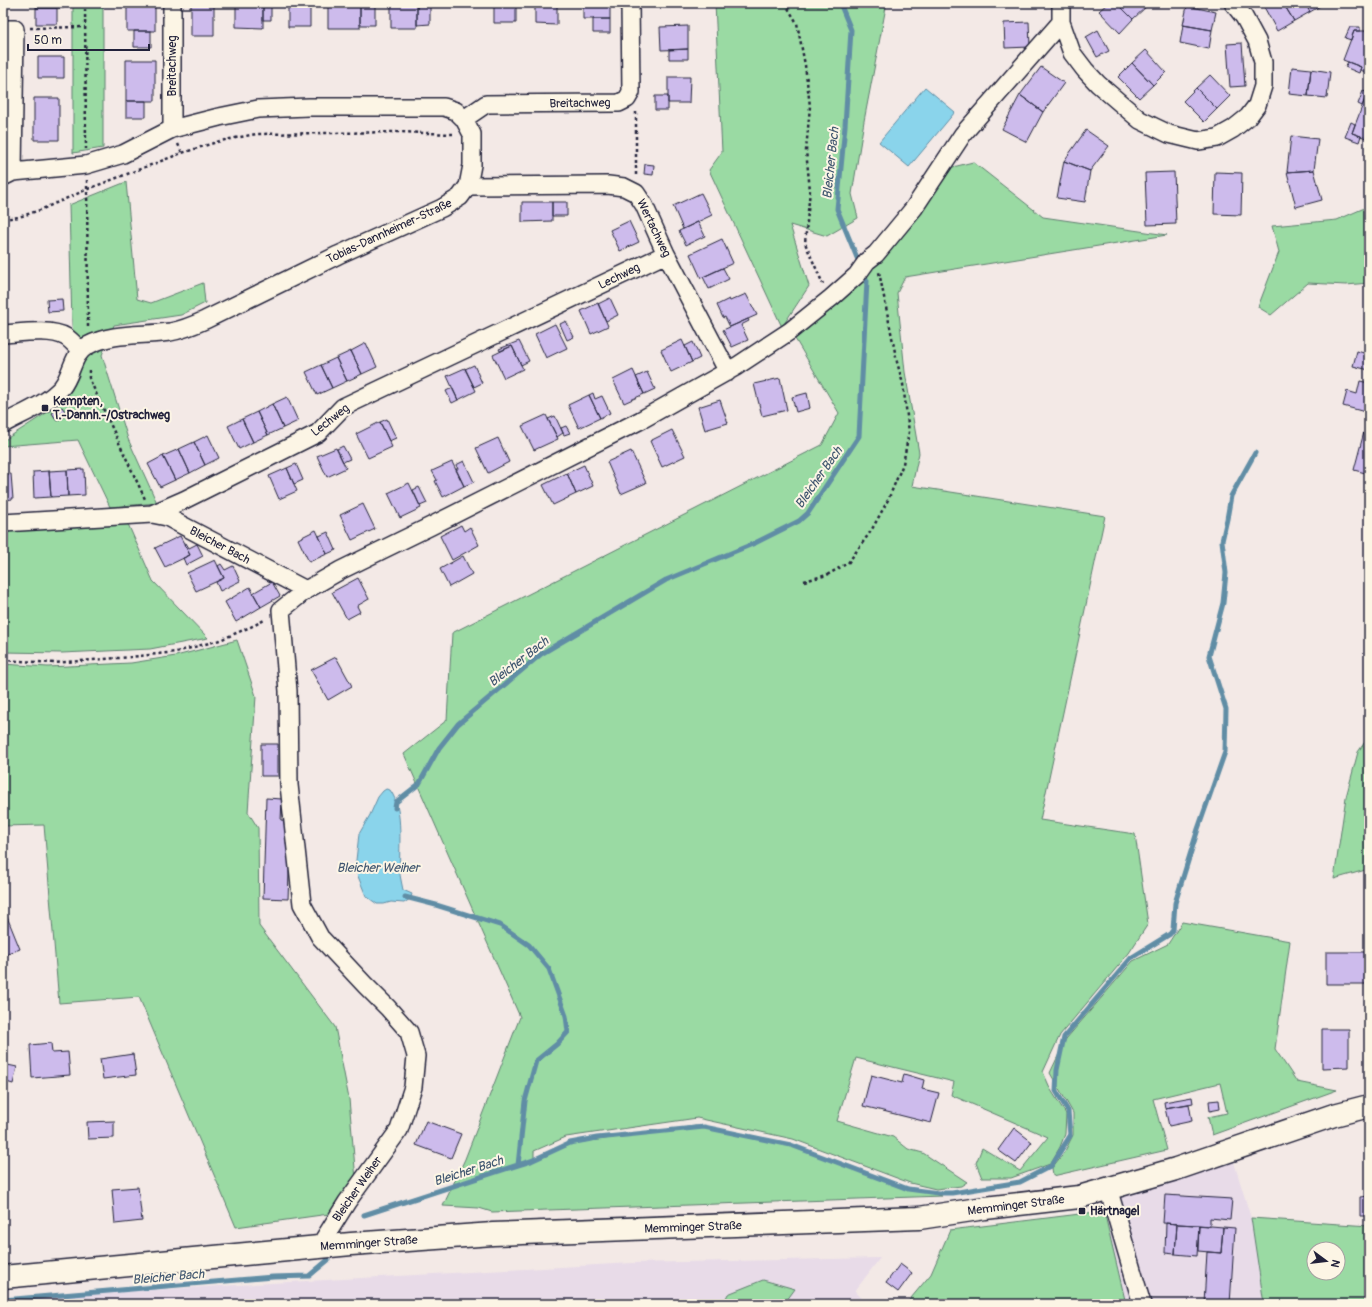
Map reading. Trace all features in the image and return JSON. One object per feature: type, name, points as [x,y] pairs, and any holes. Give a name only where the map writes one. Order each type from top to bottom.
[{"type":"main road","name":"Memminger Straße","points":[[3,1277],[319,1247],[493,1234],[919,1218],[985,1208],[1079,1197],[1176,1169],[1334,1116],[1369,1106]]},
{"type":"street","name":"Breitachweg","points":[[172,3],[172,129]]},
{"type":"street","name":"Breitachweg","points":[[464,119],[486,104],[619,103],[627,99],[631,92],[630,3]]},
{"type":"street","points":[[1061,3],[1061,22],[1072,52],[1085,70],[1098,84],[1140,120],[1169,134],[1198,140],[1217,138],[1248,117],[1257,105],[1263,86],[1263,62],[1257,41],[1244,17],[1233,3]]},
{"type":"street","points":[[281,610],[306,590],[341,570],[641,420],[728,372],[790,331],[857,275],[914,208],[963,134],[1061,22]]},
{"type":"street","points":[[9,29],[8,174],[86,165],[123,154],[172,129],[219,116],[258,109],[310,107],[444,107],[456,111],[464,119],[472,134],[472,165],[468,186]]},
{"type":"street","name":"Wertachweg","points":[[468,186],[608,185],[624,187],[636,193],[644,204],[666,254],[728,372]]},
{"type":"street","name":"Tobias-Dannheimer-Straße","points":[[80,350],[105,339],[121,336],[171,332],[192,326],[338,255],[442,208],[460,197],[468,186]]},
{"type":"street","name":"Lechweg","points":[[3,523],[152,514],[184,500],[318,433],[343,407],[666,254]]},
{"type":"street","points":[[3,334],[53,332],[66,337],[80,350],[63,385],[54,395],[3,424]]},
{"type":"street","name":"Bleicher Bach","points":[[152,514],[167,517],[306,590]]},
{"type":"street","name":"Bleicher Weiher","points":[[281,610],[288,691],[289,785],[302,904],[320,937],[409,1032],[416,1056],[413,1087],[399,1130],[347,1202],[319,1247]]},
{"type":"street","points":[[1108,1188],[1142,1304]]},
{"type":"path","points":[[785,3],[797,24],[805,65],[810,106],[806,151],[810,190],[805,243],[819,277],[831,298]]},
{"type":"path","points":[[9,29],[85,27]]},
{"type":"path","points":[[627,99],[636,111],[636,193]]},
{"type":"path","points":[[3,219],[19,217],[40,210],[88,189],[182,153],[220,141],[256,134],[399,132],[472,134]]},
{"type":"path","points":[[804,581],[828,575],[848,563],[872,531],[888,500],[903,464],[909,432],[903,384],[871,258]]},
{"type":"path","points":[[89,378],[152,514]]},
{"type":"path","points":[[3,660],[54,662],[131,658],[176,652],[220,640],[255,625],[281,610]]},
{"type":"shaded area","points":[[1233,1159],[1251,1218],[1264,1304],[1126,1304],[1101,1201]]},
{"type":"shaded area","points":[[880,1258],[855,1291],[867,1304],[3,1304],[3,1298],[632,1263]]},
{"type":"green space","points":[[73,3],[103,3],[103,148],[73,153]]},
{"type":"green space","points":[[715,3],[865,3],[886,7],[864,121],[852,194],[858,218],[827,236],[790,225],[809,286],[782,327],[709,170],[722,152]]},
{"type":"green space","points":[[973,162],[1043,217],[1167,235],[905,277],[897,293],[905,372],[919,453],[912,486],[1105,516],[1040,820],[1135,834],[1148,924],[1129,953],[1060,1035],[1043,1072],[1051,1090],[1066,1114],[1065,1134],[1060,1147],[1050,1164],[1011,1178],[982,1178],[976,1163],[982,1148],[1020,1171],[1048,1137],[951,1095],[954,1082],[856,1058],[837,1121],[893,1137],[908,1149],[923,1153],[967,1182],[961,1186],[936,1189],[910,1183],[793,1139],[697,1118],[566,1137],[534,1151],[534,1158],[569,1144],[696,1126],[791,1145],[909,1188],[942,1196],[492,1212],[479,1208],[443,1206],[465,1159],[520,1017],[404,754],[447,720],[452,633],[822,445],[839,413],[794,337],[945,169]]},
{"type":"green space","points":[[126,182],[137,299],[151,303],[203,283],[205,303],[181,315],[114,325],[102,355],[128,439],[157,503],[110,507],[78,440],[3,446],[3,441],[65,401],[79,376],[72,325],[69,205]]},
{"type":"green space","points":[[1369,206],[1369,283],[1346,285],[1308,283],[1271,315],[1258,307],[1279,252],[1272,226],[1337,220]]},
{"type":"green space","points":[[128,524],[153,581],[208,638],[150,649],[62,653],[3,652],[3,532]]},
{"type":"green space","points":[[237,640],[256,696],[248,812],[258,828],[259,926],[335,1027],[349,1099],[356,1180],[336,1213],[236,1227],[139,997],[59,1003],[44,825],[3,826],[3,664],[48,667],[131,663],[176,656]]},
{"type":"green space","points":[[1369,736],[1369,869],[1334,879],[1346,797],[1358,752]]},
{"type":"green space","points":[[1182,922],[1290,941],[1275,1049],[1297,1082],[1337,1090],[1212,1135],[1208,1117],[1227,1113],[1220,1083],[1153,1099],[1167,1150],[1053,1176],[1052,1168],[1065,1151],[1073,1135],[1073,1113],[1050,1073],[1066,1039],[1133,961],[1168,944]]},
{"type":"green space","points":[[1104,1211],[1126,1304],[906,1304],[931,1274],[950,1230]]},
{"type":"green space","points":[[1251,1218],[1369,1226],[1369,1304],[1264,1304]]},
{"type":"green space","points":[[763,1280],[795,1289],[784,1304],[723,1304],[728,1294]]},
{"type":"water","points":[[925,87],[955,112],[909,167],[879,142]]},
{"type":"water","name":"Bleicher Weiher","points":[[386,789],[390,790],[395,798],[398,808],[400,831],[400,875],[403,890],[412,894],[410,899],[404,903],[391,902],[377,904],[366,896],[355,869],[359,834],[378,797]]},
{"type":"building","points":[[36,3],[64,3],[64,8],[36,8]]},
{"type":"building","points":[[127,3],[155,3],[155,31],[127,31]]},
{"type":"building","points":[[191,3],[214,3],[214,36],[191,36]]},
{"type":"building","points":[[263,3],[271,3],[271,20],[263,20]]},
{"type":"building","points":[[328,3],[360,3],[360,28],[328,28]]},
{"type":"building","points":[[391,3],[417,3],[417,28],[391,28]]},
{"type":"building","points":[[417,3],[430,3],[430,24],[417,25]]},
{"type":"building","points":[[494,3],[516,3],[516,23],[494,23]]},
{"type":"building","points":[[535,3],[557,3],[557,25],[535,24]]},
{"type":"building","points":[[583,3],[610,3],[610,19],[583,19]]},
{"type":"building","points":[[1108,3],[1117,3],[1133,19],[1120,33],[1099,11]]},
{"type":"building","points":[[1117,3],[1144,3],[1147,6],[1133,19]]},
{"type":"building","points":[[1267,3],[1283,3],[1294,21],[1277,31],[1263,5]]},
{"type":"building","points":[[1283,3],[1305,3],[1310,12],[1294,21]]},
{"type":"building","points":[[1305,3],[1325,3],[1310,12]]},
{"type":"building","points":[[236,4],[263,5],[263,28],[236,27]]},
{"type":"building","points":[[360,4],[375,4],[375,25],[360,25]]},
{"type":"building","points":[[288,6],[310,6],[310,27],[288,27]]},
{"type":"building","points":[[1187,6],[1216,12],[1212,30],[1183,25]]},
{"type":"building","points":[[36,8],[57,8],[57,24],[36,24]]},
{"type":"building","points":[[593,19],[610,19],[610,33],[593,33]]},
{"type":"building","points":[[1029,22],[1030,47],[1005,48],[1004,23]]},
{"type":"building","points":[[1183,25],[1212,30],[1209,49],[1180,43]]},
{"type":"building","points":[[688,26],[688,49],[661,50],[660,27]]},
{"type":"building","points":[[1350,27],[1360,27],[1360,31],[1354,31],[1351,40],[1345,38]]},
{"type":"building","points":[[1098,30],[1109,51],[1097,57],[1086,37]]},
{"type":"building","points":[[134,31],[151,31],[151,47],[134,47]]},
{"type":"building","points":[[1354,31],[1369,31],[1369,73],[1360,70],[1361,67],[1343,60]]},
{"type":"building","points":[[1242,43],[1245,86],[1230,87],[1227,44]]},
{"type":"building","points":[[688,49],[688,59],[669,59],[669,50]]},
{"type":"building","points":[[1146,50],[1166,72],[1153,85],[1132,63]]},
{"type":"building","points":[[38,57],[64,57],[64,78],[38,78]]},
{"type":"building","points":[[126,60],[155,60],[155,101],[126,101]]},
{"type":"building","points":[[1348,62],[1361,67],[1359,73],[1345,67]]},
{"type":"building","points":[[1132,63],[1153,85],[1139,98],[1118,77]]},
{"type":"building","points":[[1041,67],[1064,83],[1043,112],[1020,95]]},
{"type":"building","points":[[1292,67],[1311,69],[1308,96],[1289,94]]},
{"type":"building","points":[[1311,69],[1330,72],[1327,98],[1308,96]]},
{"type":"building","points":[[1210,75],[1230,96],[1217,109],[1196,88]]},
{"type":"building","points":[[668,77],[690,77],[689,103],[668,103]]},
{"type":"building","points":[[1196,88],[1217,109],[1204,122],[1183,101]]},
{"type":"building","points":[[1363,91],[1369,93],[1369,99],[1365,99],[1362,106],[1358,104]]},
{"type":"building","points":[[1020,95],[1043,112],[1027,142],[1002,129]]},
{"type":"building","points":[[655,96],[668,96],[668,110],[655,110]]},
{"type":"building","points":[[34,98],[59,98],[59,140],[34,140]]},
{"type":"building","points":[[1365,99],[1369,99],[1369,139],[1352,133]]},
{"type":"building","points":[[126,101],[146,101],[146,117],[126,117]]},
{"type":"building","points":[[1351,122],[1355,124],[1352,133],[1361,136],[1359,142],[1345,137]]},
{"type":"building","points":[[1086,130],[1109,146],[1090,171],[1064,161]]},
{"type":"building","points":[[1291,136],[1318,139],[1314,170],[1287,172]]},
{"type":"building","points":[[1064,161],[1090,171],[1085,202],[1057,198]]},
{"type":"building","points":[[645,164],[654,165],[653,175],[644,174]]},
{"type":"building","points":[[1314,170],[1322,200],[1296,207],[1287,172]]},
{"type":"building","points":[[1174,172],[1176,224],[1147,225],[1145,173]]},
{"type":"building","points":[[1215,172],[1242,173],[1241,215],[1214,214]]},
{"type":"building","points":[[701,193],[712,215],[683,229],[673,206]]},
{"type":"building","points":[[522,202],[552,202],[552,221],[522,222]]},
{"type":"building","points":[[552,202],[567,202],[567,216],[552,216]]},
{"type":"building","points":[[629,221],[639,242],[620,251],[610,230]]},
{"type":"building","points":[[698,222],[705,236],[686,245],[679,231]]},
{"type":"building","points":[[722,239],[733,263],[701,278],[690,254]]},
{"type":"building","points":[[723,268],[729,279],[709,289],[703,277]]},
{"type":"building","points":[[746,294],[757,315],[730,327],[725,317],[723,318],[717,305],[729,299],[730,301]]},
{"type":"building","points":[[610,298],[618,315],[606,321],[598,304]]},
{"type":"building","points":[[62,299],[63,311],[48,312],[47,300]]},
{"type":"building","points":[[598,303],[608,326],[591,334],[581,311]]},
{"type":"building","points":[[748,319],[749,321],[741,325],[748,340],[732,347],[723,330]]},
{"type":"building","points":[[566,321],[574,337],[567,340],[560,324]]},
{"type":"building","points":[[555,324],[567,348],[546,358],[535,334]]},
{"type":"building","points":[[682,340],[692,362],[671,372],[661,350]]},
{"type":"building","points":[[519,341],[529,361],[521,365],[512,346],[500,351],[499,349]]},
{"type":"building","points":[[693,342],[700,358],[692,362],[685,346]]},
{"type":"building","points":[[366,343],[377,367],[362,374],[351,351]]},
{"type":"building","points":[[1369,345],[1369,370],[1353,366],[1357,351],[1367,354]]},
{"type":"building","points":[[512,346],[523,369],[504,378],[493,355]]},
{"type":"building","points":[[351,351],[362,374],[347,381],[336,358]]},
{"type":"building","points":[[336,358],[347,381],[332,388],[321,365]]},
{"type":"building","points":[[321,365],[332,388],[317,395],[306,372]]},
{"type":"building","points":[[474,365],[482,383],[474,387],[465,369]]},
{"type":"building","points":[[465,368],[476,391],[458,400],[447,376]]},
{"type":"building","points":[[633,370],[644,394],[624,403],[613,380]]},
{"type":"building","points":[[647,372],[655,389],[644,394],[636,377]]},
{"type":"building","points":[[780,378],[787,410],[762,416],[754,384]]},
{"type":"building","points":[[1360,381],[1369,383],[1369,413],[1343,406],[1347,391],[1357,394]]},
{"type":"building","points":[[452,388],[458,400],[452,403],[446,391]]},
{"type":"building","points":[[593,393],[595,399],[602,396],[610,413],[600,418],[589,395]]},
{"type":"building","points":[[807,393],[810,408],[796,412],[792,397]]},
{"type":"building","points":[[589,395],[600,418],[579,428],[568,405]]},
{"type":"building","points":[[287,397],[298,421],[283,428],[272,404]]},
{"type":"building","points":[[720,400],[728,423],[705,430],[698,407]]},
{"type":"building","points":[[272,404],[283,428],[268,435],[257,412]]},
{"type":"building","points":[[62,407],[67,414],[57,421],[52,413]]},
{"type":"building","points":[[257,412],[268,435],[253,442],[242,419]]},
{"type":"building","points":[[546,415],[558,439],[534,450],[522,426]]},
{"type":"building","points":[[555,416],[563,433],[557,437],[548,419]]},
{"type":"building","points":[[242,419],[253,442],[239,449],[228,426]]},
{"type":"building","points":[[387,419],[396,438],[389,441],[380,422]]},
{"type":"building","points":[[380,422],[392,447],[368,458],[356,434]]},
{"type":"building","points":[[566,426],[570,433],[564,435],[561,428]]},
{"type":"building","points":[[672,430],[685,456],[662,467],[650,441]]},
{"type":"building","points":[[1364,432],[1369,434],[1369,474],[1354,470]]},
{"type":"building","points":[[208,435],[219,458],[205,465],[194,442]]},
{"type":"building","points":[[498,438],[509,462],[488,473],[476,448]]},
{"type":"building","points":[[194,442],[205,465],[190,473],[179,449]]},
{"type":"building","points":[[343,446],[350,459],[343,462],[337,449]]},
{"type":"building","points":[[336,448],[346,468],[327,477],[317,456]]},
{"type":"building","points":[[179,449],[190,473],[175,480],[163,456]]},
{"type":"building","points":[[631,451],[646,483],[621,494],[607,462]]},
{"type":"building","points":[[163,456],[175,480],[160,487],[148,464]]},
{"type":"building","points":[[464,461],[474,482],[464,486],[456,469],[458,469],[456,465]]},
{"type":"building","points":[[452,462],[464,486],[443,497],[432,471]]},
{"type":"building","points":[[296,464],[303,480],[294,484],[287,468]]},
{"type":"building","points":[[584,465],[593,486],[576,494],[567,473]]},
{"type":"building","points":[[287,468],[297,491],[279,499],[269,476]]},
{"type":"building","points":[[84,469],[85,495],[68,496],[67,470]]},
{"type":"building","points":[[67,470],[68,496],[51,497],[49,471]]},
{"type":"building","points":[[49,471],[51,497],[34,498],[33,472]]},
{"type":"building","points":[[567,473],[576,494],[553,505],[543,485]]},
{"type":"building","points":[[3,474],[11,474],[13,499],[3,500]]},
{"type":"building","points":[[409,483],[421,508],[400,518],[388,493]]},
{"type":"building","points":[[419,487],[427,503],[420,506],[413,490]]},
{"type":"building","points":[[363,504],[375,529],[352,540],[340,515]]},
{"type":"building","points":[[461,525],[464,531],[470,527],[479,545],[452,560],[440,536]]},
{"type":"building","points":[[316,530],[327,554],[309,562],[298,539]]},
{"type":"building","points":[[328,532],[336,550],[327,554],[319,536]]},
{"type":"building","points":[[180,536],[190,555],[165,567],[155,548]]},
{"type":"building","points":[[186,543],[189,548],[197,544],[203,556],[186,565],[183,558],[190,555],[184,544]]},
{"type":"building","points":[[463,556],[472,574],[449,587],[440,569]]},
{"type":"building","points":[[215,560],[224,578],[196,591],[187,573]]},
{"type":"building","points":[[221,564],[225,570],[233,566],[240,581],[220,591],[216,582],[224,578],[218,566]]},
{"type":"building","points":[[358,578],[369,599],[357,606],[360,612],[347,619],[332,592]]},
{"type":"building","points":[[272,582],[280,596],[261,607],[253,593]]},
{"type":"building","points":[[250,587],[261,607],[236,622],[225,602]]},
{"type":"building","points":[[336,657],[352,686],[328,700],[311,670]]},
{"type":"building","points":[[261,744],[278,744],[278,776],[261,776]]},
{"type":"building","points":[[266,798],[282,799],[281,820],[291,821],[288,899],[263,898]]},
{"type":"building","points":[[3,907],[20,949],[3,956]]},
{"type":"building","points":[[1326,952],[1369,952],[1369,984],[1326,984]]},
{"type":"building","points":[[1322,1029],[1349,1029],[1349,1067],[1322,1068]]},
{"type":"building","points":[[51,1043],[52,1053],[68,1052],[70,1075],[32,1078],[30,1045]]},
{"type":"building","points":[[133,1054],[136,1075],[103,1079],[100,1059]]},
{"type":"building","points":[[3,1064],[17,1067],[13,1084],[3,1081]]},
{"type":"building","points":[[904,1074],[924,1080],[922,1089],[939,1093],[931,1123],[863,1106],[871,1075],[902,1083]]},
{"type":"building","points":[[1192,1097],[1193,1103],[1165,1108],[1164,1102]]},
{"type":"building","points":[[1219,1100],[1220,1109],[1210,1111],[1209,1101]]},
{"type":"building","points":[[1189,1104],[1192,1121],[1169,1126],[1165,1108]]},
{"type":"building","points":[[114,1121],[114,1138],[88,1139],[87,1122]]},
{"type":"building","points":[[426,1121],[461,1134],[451,1158],[416,1145]]},
{"type":"building","points":[[1014,1128],[1032,1142],[1016,1163],[998,1150]]},
{"type":"building","points":[[138,1187],[142,1221],[115,1224],[112,1189]]},
{"type":"building","points":[[1165,1195],[1232,1199],[1230,1220],[1210,1218],[1210,1226],[1163,1223]]},
{"type":"building","points":[[1369,1196],[1369,1216],[1360,1216],[1360,1197]]},
{"type":"building","points":[[1166,1223],[1177,1224],[1175,1254],[1165,1253]]},
{"type":"building","points":[[1177,1224],[1199,1225],[1197,1256],[1175,1254]]},
{"type":"building","points":[[1199,1225],[1223,1227],[1221,1253],[1198,1251]]},
{"type":"building","points":[[1223,1227],[1235,1228],[1230,1304],[1204,1304],[1207,1252],[1221,1253]]},
{"type":"building","points":[[900,1264],[912,1273],[898,1292],[886,1283]]},
{"type":"waterway","name":"Bleicher Bach","points":[[840,3],[851,30],[845,126],[837,209],[860,265]]},
{"type":"waterway","name":"Bleicher Bach","points":[[395,808],[396,802],[419,784],[439,748],[458,724],[541,654],[666,580],[755,543],[799,521],[808,513],[859,436],[867,281],[863,272]]},
{"type":"waterway","points":[[518,1165],[531,1161],[570,1143],[597,1138],[704,1127],[791,1145],[908,1189],[938,1193],[952,1193],[1020,1182],[1051,1166],[1070,1136],[1068,1111],[1056,1091],[1057,1070],[1064,1037],[1131,958],[1170,934],[1173,930],[1175,903],[1198,829],[1225,752],[1226,709],[1209,656],[1223,603],[1226,573],[1222,541],[1231,496],[1255,453]]},
{"type":"waterway","name":"Bleicher Bach","points":[[364,1215],[518,1165],[525,1101],[536,1061],[557,1044],[568,1032],[566,1016],[549,969],[529,945],[500,925],[405,897]]},
{"type":"waterway","name":"Bleicher Bach","points":[[3,1300],[273,1277],[309,1276],[328,1260]]},
{"type":"place","name":"Kempten, T.-Dannh.-/Ostrachweg","points":[[45,408]]},
{"type":"place","name":"Härtnagel","points":[[1082,1211]]}]
